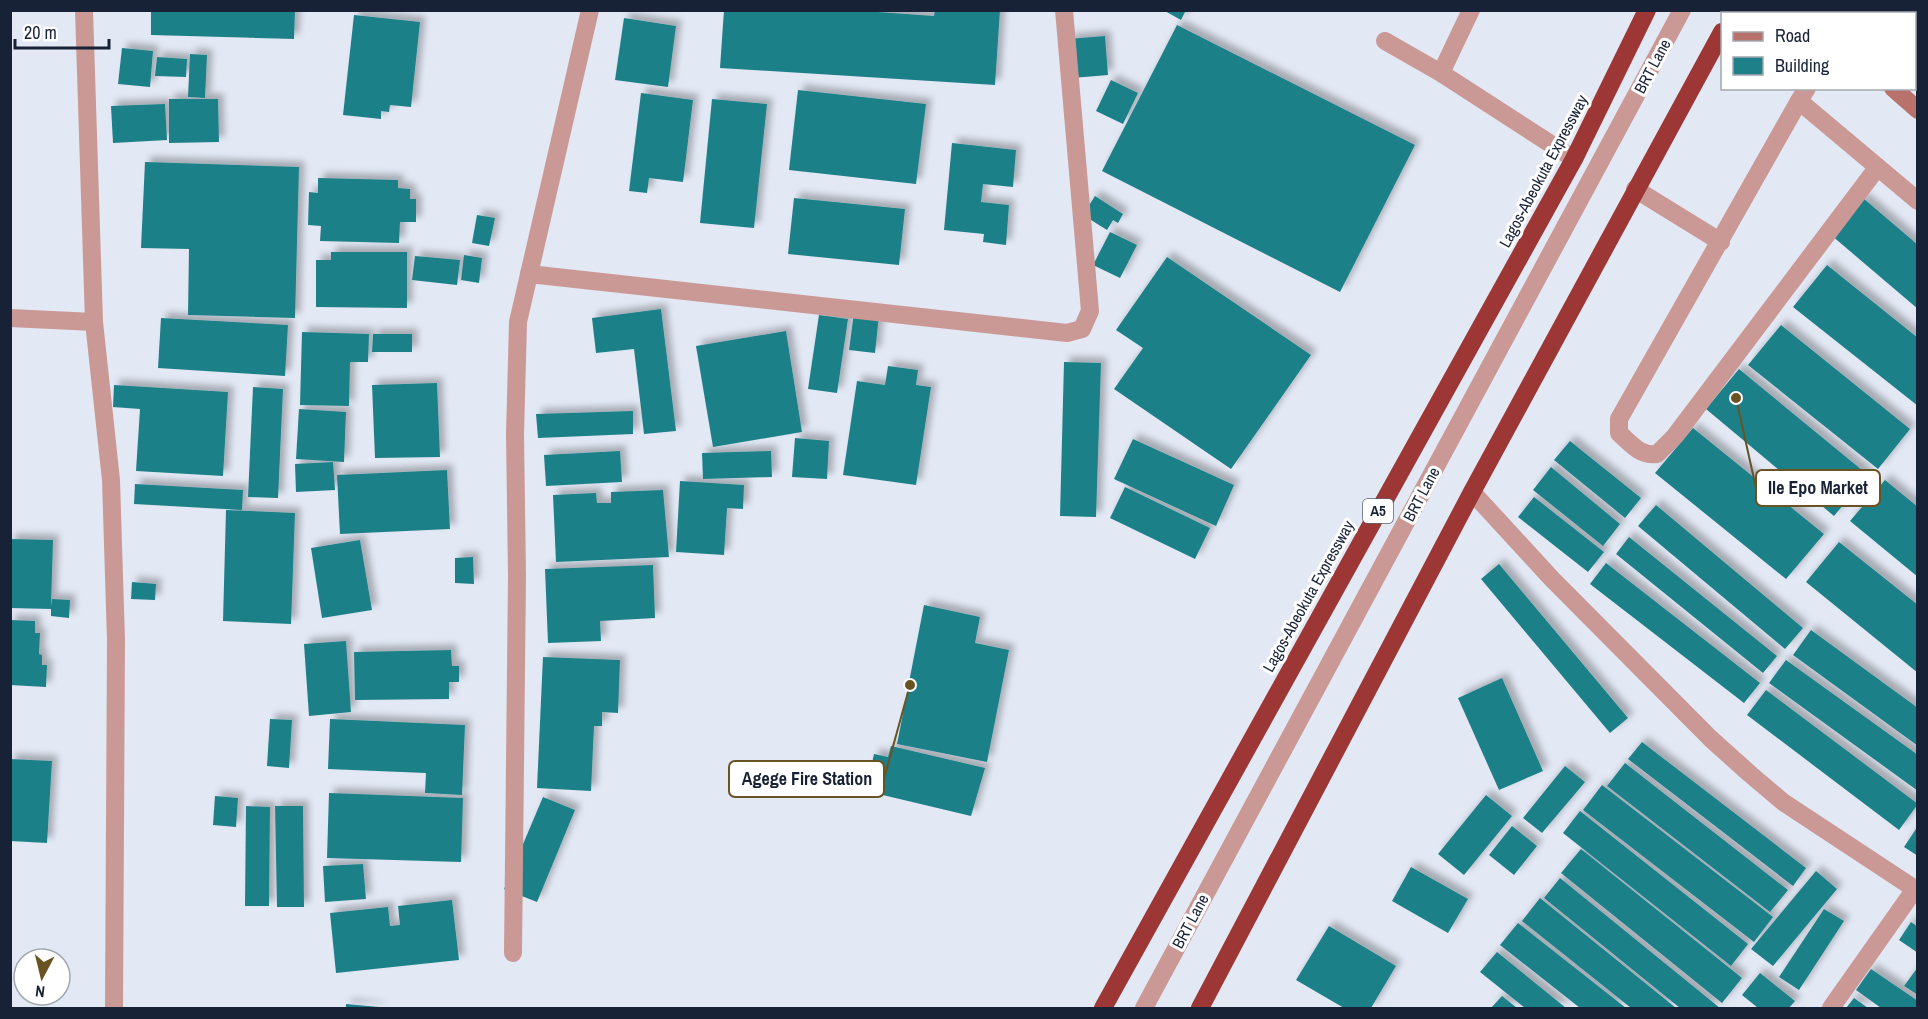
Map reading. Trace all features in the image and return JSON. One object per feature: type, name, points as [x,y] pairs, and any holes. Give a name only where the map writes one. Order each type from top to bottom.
[{"type":"highway","name":"Lagos-Abeokuta Expressway","points":[[1103,1008],[1574,159],[1647,10]]},
{"type":"highway","points":[[1200,1008],[1472,492],[1721,34]]},
{"type":"main road","points":[[1895,90],[1917,110]]},
{"type":"street","points":[[84,10],[94,322],[112,491],[116,640],[114,1008]]},
{"type":"street","points":[[513,952],[518,322],[590,10]]},
{"type":"street","points":[[530,274],[1067,333],[1082,329],[1090,311],[1064,10]]},
{"type":"street","points":[[1441,73],[1472,10]]},
{"type":"street","name":"BRT Lane","points":[[1144,1008],[1682,10]]},
{"type":"street","points":[[1385,42],[1441,73],[1574,159]]},
{"type":"street","points":[[1877,168],[1675,436],[1657,454],[1647,455],[1619,433],[1619,419],[1803,95],[1877,168],[1917,201]]},
{"type":"street","points":[[1635,189],[1721,242]]},
{"type":"street","points":[[10,318],[94,322]]},
{"type":"street","points":[[1472,492],[1552,579],[1711,739],[1750,774],[1783,802],[1916,890],[1831,1008]]},
{"type":"building","points":[[151,10],[295,10],[294,39],[151,35]]},
{"type":"building","points":[[724,10],[850,10],[934,16],[935,10],[1000,10],[995,85],[720,68]]},
{"type":"building","points":[[1163,10],[1186,10],[1181,20]]},
{"type":"building","points":[[354,15],[420,22],[411,107],[390,105],[389,112],[381,111],[381,119],[343,115]]},
{"type":"building","points":[[624,18],[676,26],[668,87],[615,80]]},
{"type":"building","points":[[1177,25],[1415,145],[1340,292],[1102,171]]},
{"type":"building","points":[[1105,36],[1108,75],[1072,78],[1068,39]]},
{"type":"building","points":[[122,48],[153,51],[150,87],[118,84]]},
{"type":"building","points":[[190,54],[207,55],[205,98],[188,97]]},
{"type":"building","points":[[157,57],[187,59],[186,77],[155,76]]},
{"type":"building","points":[[1111,80],[1138,93],[1123,124],[1096,111]]},
{"type":"building","points":[[798,90],[926,104],[916,184],[789,170]]},
{"type":"building","points":[[641,93],[693,100],[683,182],[649,178],[647,193],[629,191]]},
{"type":"building","points":[[169,99],[218,99],[219,142],[169,143]]},
{"type":"building","points":[[712,99],[767,104],[754,228],[700,223]]},
{"type":"building","points":[[165,104],[167,140],[113,143],[111,106]]},
{"type":"building","points":[[952,143],[1016,150],[1013,187],[983,184],[981,202],[1009,205],[1006,245],[983,242],[984,234],[944,230]]},
{"type":"building","points":[[145,162],[299,167],[295,318],[188,315],[189,249],[141,248]]},
{"type":"building","points":[[318,178],[398,180],[398,188],[410,189],[410,199],[416,199],[416,222],[400,222],[399,243],[320,241],[321,226],[308,225],[309,192],[318,193]]},
{"type":"building","points":[[1095,196],[1123,214],[1118,223],[1113,220],[1107,230],[1083,215]]},
{"type":"building","points":[[794,198],[905,209],[899,265],[788,254]]},
{"type":"building","points":[[1863,198],[1918,245],[1918,309],[1831,235]]},
{"type":"building","points":[[477,215],[495,218],[489,246],[472,243]]},
{"type":"building","points":[[1110,232],[1137,245],[1120,278],[1093,265]]},
{"type":"building","points":[[331,252],[407,252],[407,308],[316,307],[316,260],[331,260]]},
{"type":"building","points":[[464,255],[482,258],[479,283],[461,280]]},
{"type":"building","points":[[415,256],[460,260],[457,285],[412,280]]},
{"type":"building","points":[[1167,257],[1311,355],[1231,469],[1114,389],[1143,348],[1116,330]]},
{"type":"building","points":[[1827,265],[1918,338],[1918,406],[1793,307]]},
{"type":"building","points":[[661,309],[676,431],[644,434],[634,349],[596,353],[592,318]]},
{"type":"building","points":[[854,312],[879,315],[875,353],[849,350]]},
{"type":"building","points":[[819,315],[848,319],[837,393],[808,389]]},
{"type":"building","points":[[161,318],[288,325],[285,376],[158,368]]},
{"type":"building","points":[[1781,325],[1910,429],[1878,469],[1748,365]]},
{"type":"building","points":[[786,331],[802,432],[713,447],[696,346]]},
{"type":"building","points":[[302,332],[369,334],[368,362],[350,362],[349,406],[300,405]]},
{"type":"building","points":[[373,334],[412,334],[412,352],[372,352]]},
{"type":"building","points":[[1064,362],[1101,363],[1096,517],[1060,516]]},
{"type":"building","points":[[888,366],[918,370],[916,385],[931,387],[916,485],[843,475],[857,381],[885,385]]},
{"type":"building","points":[[1739,369],[1868,475],[1834,516],[1706,409]]},
{"type":"building","points":[[437,383],[440,457],[375,458],[372,385]]},
{"type":"building","points":[[114,385],[228,392],[223,476],[136,471],[140,409],[113,407]]},
{"type":"building","points":[[253,387],[283,389],[278,498],[248,497]]},
{"type":"building","points":[[299,409],[346,412],[344,462],[296,459]]},
{"type":"building","points":[[633,411],[633,434],[538,438],[536,414]]},
{"type":"building","points":[[1693,428],[1824,534],[1786,579],[1655,473]]},
{"type":"building","points":[[795,438],[829,441],[827,479],[792,477]]},
{"type":"building","points":[[1133,439],[1234,485],[1216,526],[1114,479]]},
{"type":"building","points":[[1570,441],[1641,498],[1625,518],[1554,460]]},
{"type":"building","points":[[620,451],[622,482],[546,486],[544,455]]},
{"type":"building","points":[[771,451],[772,477],[703,479],[702,453]]},
{"type":"building","points":[[333,462],[335,490],[296,492],[295,464]]},
{"type":"building","points":[[1551,467],[1620,524],[1603,546],[1533,490]]},
{"type":"building","points":[[447,470],[450,529],[340,534],[337,475]]},
{"type":"building","points":[[1885,480],[1918,507],[1918,577],[1850,521]]},
{"type":"building","points":[[680,481],[744,485],[743,509],[727,508],[724,555],[676,552]]},
{"type":"building","points":[[135,484],[243,490],[242,510],[134,504]]},
{"type":"building","points":[[1125,487],[1210,528],[1195,559],[1110,518]]},
{"type":"building","points":[[663,490],[669,557],[556,562],[553,495],[596,493],[597,503],[611,503],[611,492]]},
{"type":"building","points":[[1534,497],[1604,552],[1588,572],[1518,517]]},
{"type":"building","points":[[1656,505],[1803,628],[1785,649],[1638,526]]},
{"type":"building","points":[[226,510],[295,513],[291,624],[223,621]]},
{"type":"building","points":[[1629,537],[1777,656],[1763,673],[1616,554]]},
{"type":"building","points":[[10,539],[53,540],[51,606],[52,599],[70,600],[69,618],[51,616],[51,609],[10,608]]},
{"type":"building","points":[[360,540],[372,610],[322,618],[311,548]]},
{"type":"building","points":[[1839,542],[1918,605],[1918,673],[1806,582]]},
{"type":"building","points":[[473,557],[474,584],[455,583],[455,558]]},
{"type":"building","points":[[1606,563],[1760,683],[1744,703],[1590,584]]},
{"type":"building","points":[[1499,564],[1628,718],[1610,733],[1481,579]]},
{"type":"building","points":[[653,565],[655,618],[600,621],[601,641],[548,643],[545,569]]},
{"type":"building","points":[[132,582],[156,584],[155,600],[131,599]]},
{"type":"building","points":[[924,605],[980,617],[975,643],[1009,650],[987,762],[897,744]]},
{"type":"building","points":[[10,620],[35,621],[35,633],[40,633],[39,654],[42,655],[42,665],[47,665],[46,687],[10,685]]},
{"type":"building","points":[[1811,630],[1918,708],[1918,746],[1793,655]]},
{"type":"building","points":[[346,641],[351,712],[309,716],[304,644]]},
{"type":"building","points":[[451,650],[452,666],[459,666],[459,682],[449,682],[449,699],[355,700],[354,652]]},
{"type":"building","points":[[543,657],[620,660],[618,713],[602,712],[602,726],[594,726],[591,791],[537,788]]},
{"type":"building","points":[[1786,660],[1918,755],[1918,791],[1769,683]]},
{"type":"building","points":[[1502,678],[1543,771],[1499,790],[1458,698]]},
{"type":"building","points":[[1766,690],[1918,804],[1899,830],[1747,715]]},
{"type":"building","points":[[270,719],[292,720],[289,768],[267,766]]},
{"type":"building","points":[[330,719],[465,725],[462,795],[425,793],[426,773],[328,769]]},
{"type":"building","points":[[1642,742],[1806,868],[1793,886],[1628,759]]},
{"type":"building","points":[[891,746],[985,768],[971,816],[866,791],[874,754],[888,757]]},
{"type":"building","points":[[10,759],[52,761],[47,843],[10,841]]},
{"type":"building","points":[[1625,763],[1788,890],[1770,912],[1607,786]]},
{"type":"building","points":[[1565,766],[1585,782],[1542,833],[1523,818]]},
{"type":"building","points":[[1602,785],[1773,917],[1754,942],[1583,810]]},
{"type":"building","points":[[329,793],[463,798],[461,862],[327,858]]},
{"type":"building","points":[[1486,795],[1512,816],[1464,875],[1438,854]]},
{"type":"building","points":[[215,796],[238,798],[236,827],[213,825]]},
{"type":"building","points":[[543,797],[575,810],[537,902],[504,889]]},
{"type":"building","points":[[246,806],[270,807],[269,906],[245,906]]},
{"type":"building","points":[[275,806],[303,806],[304,907],[277,907]]},
{"type":"building","points":[[1580,811],[1748,944],[1731,966],[1563,833]]},
{"type":"building","points":[[1512,826],[1537,846],[1514,875],[1489,855]]},
{"type":"building","points":[[1918,826],[1918,856],[1904,847]]},
{"type":"building","points":[[1581,849],[1742,978],[1722,1003],[1561,873]]},
{"type":"building","points":[[363,864],[366,899],[325,902],[323,866]]},
{"type":"building","points":[[1411,867],[1468,899],[1448,933],[1392,901]]},
{"type":"building","points":[[1816,871],[1837,889],[1773,966],[1751,949]]},
{"type":"building","points":[[1560,878],[1720,1008],[1680,1008],[1544,898]]},
{"type":"building","points":[[1540,898],[1676,1008],[1631,1008],[1522,921]]},
{"type":"building","points":[[452,900],[459,960],[336,973],[330,913],[388,907],[390,926],[400,925],[398,906]]},
{"type":"building","points":[[1824,909],[1844,921],[1799,990],[1779,977]]},
{"type":"building","points":[[1911,922],[1918,927],[1918,953],[1899,940]]},
{"type":"building","points":[[1518,923],[1626,1008],[1580,1008],[1500,945]]},
{"type":"building","points":[[1329,926],[1396,966],[1371,1008],[1344,1008],[1296,980]]},
{"type":"building","points":[[1497,952],[1566,1008],[1525,1008],[1480,972]]},
{"type":"building","points":[[1918,967],[1918,995],[1904,986]]},
{"type":"building","points":[[1871,969],[1918,1001],[1918,1008],[1881,1008],[1856,990]]},
{"type":"building","points":[[1760,973],[1795,1001],[1789,1008],[1758,1008],[1742,995]]},
{"type":"building","points":[[1502,996],[1517,1008],[1491,1008]]},
{"type":"building","points":[[1854,998],[1868,1008],[1846,1008]]},
{"type":"building","points":[[346,1004],[379,1007],[379,1008],[346,1008]]},
{"type":"place","name":"Ile Epo Market","points":[[1736,398]]},
{"type":"place","name":"Agege Fire Station","points":[[910,685]]}]
